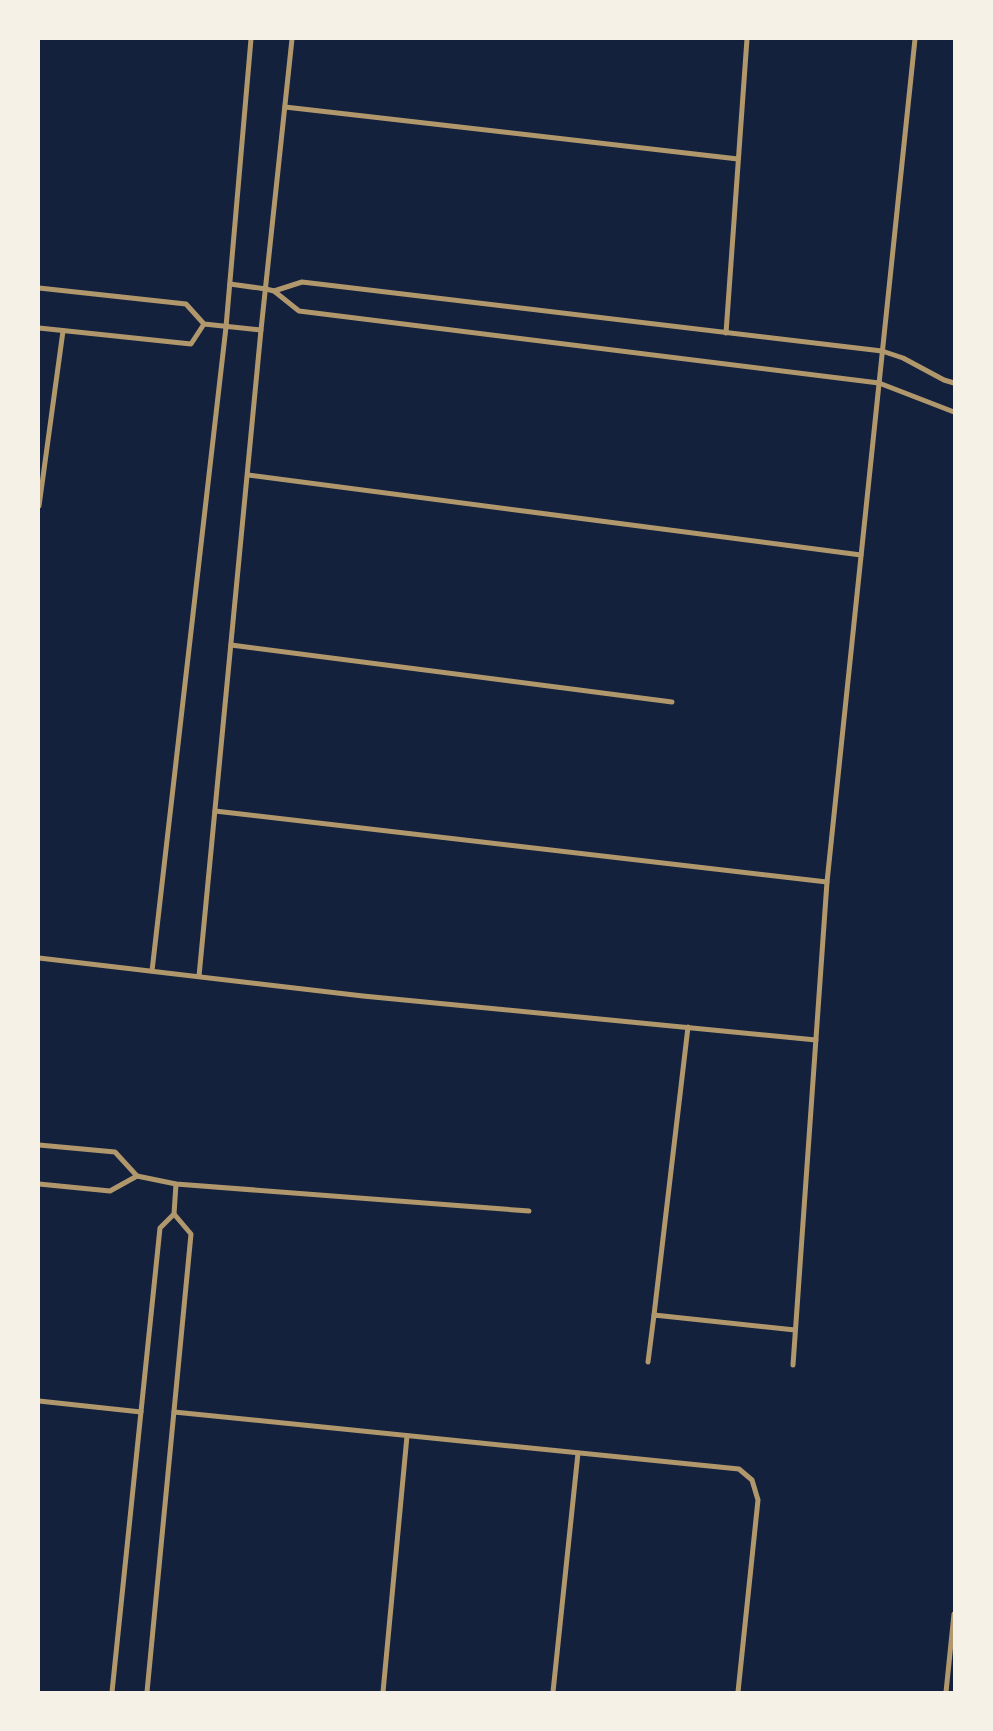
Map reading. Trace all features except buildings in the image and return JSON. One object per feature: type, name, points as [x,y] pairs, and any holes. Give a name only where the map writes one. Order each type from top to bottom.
[{"type":"street","points":[[152,971],[226,327],[251,39]]},
{"type":"street","points":[[199,976],[261,330],[292,39]]},
{"type":"street","points":[[726,332],[747,39]]},
{"type":"street","points":[[792,1364],[827,882],[915,39]]},
{"type":"street","points":[[285,107],[738,159]]},
{"type":"street","points":[[274,291],[302,282],[882,351],[903,358],[944,380],[954,383]]},
{"type":"street","points":[[230,284],[266,288],[274,291],[299,311],[879,383],[954,412]]},
{"type":"street","points":[[39,288],[186,304],[204,324],[261,330]]},
{"type":"street","points":[[39,328],[191,344],[204,324]]},
{"type":"street","points":[[39,506],[63,331]]},
{"type":"street","points":[[248,475],[861,555]]},
{"type":"street","points":[[232,645],[672,702]]},
{"type":"street","points":[[215,811],[827,882]]},
{"type":"street","points":[[39,958],[363,996],[816,1040]]},
{"type":"street","points":[[648,1362],[688,1027]]},
{"type":"street","points":[[39,1145],[115,1152],[137,1176],[176,1184],[530,1211]]},
{"type":"street","points":[[39,1184],[110,1191],[137,1176]]},
{"type":"street","points":[[112,1692],[160,1228],[174,1214],[176,1184]]},
{"type":"street","points":[[147,1692],[191,1234],[174,1214]]},
{"type":"street","points":[[654,1315],[795,1330]]},
{"type":"street","points":[[39,1401],[140,1412]]},
{"type":"street","points":[[174,1412],[739,1469],[752,1480],[758,1500],[738,1692]]},
{"type":"street","points":[[383,1692],[408,1436]]},
{"type":"street","points":[[553,1692],[578,1453]]},
{"type":"street","points":[[946,1692],[954,1614]]}]
